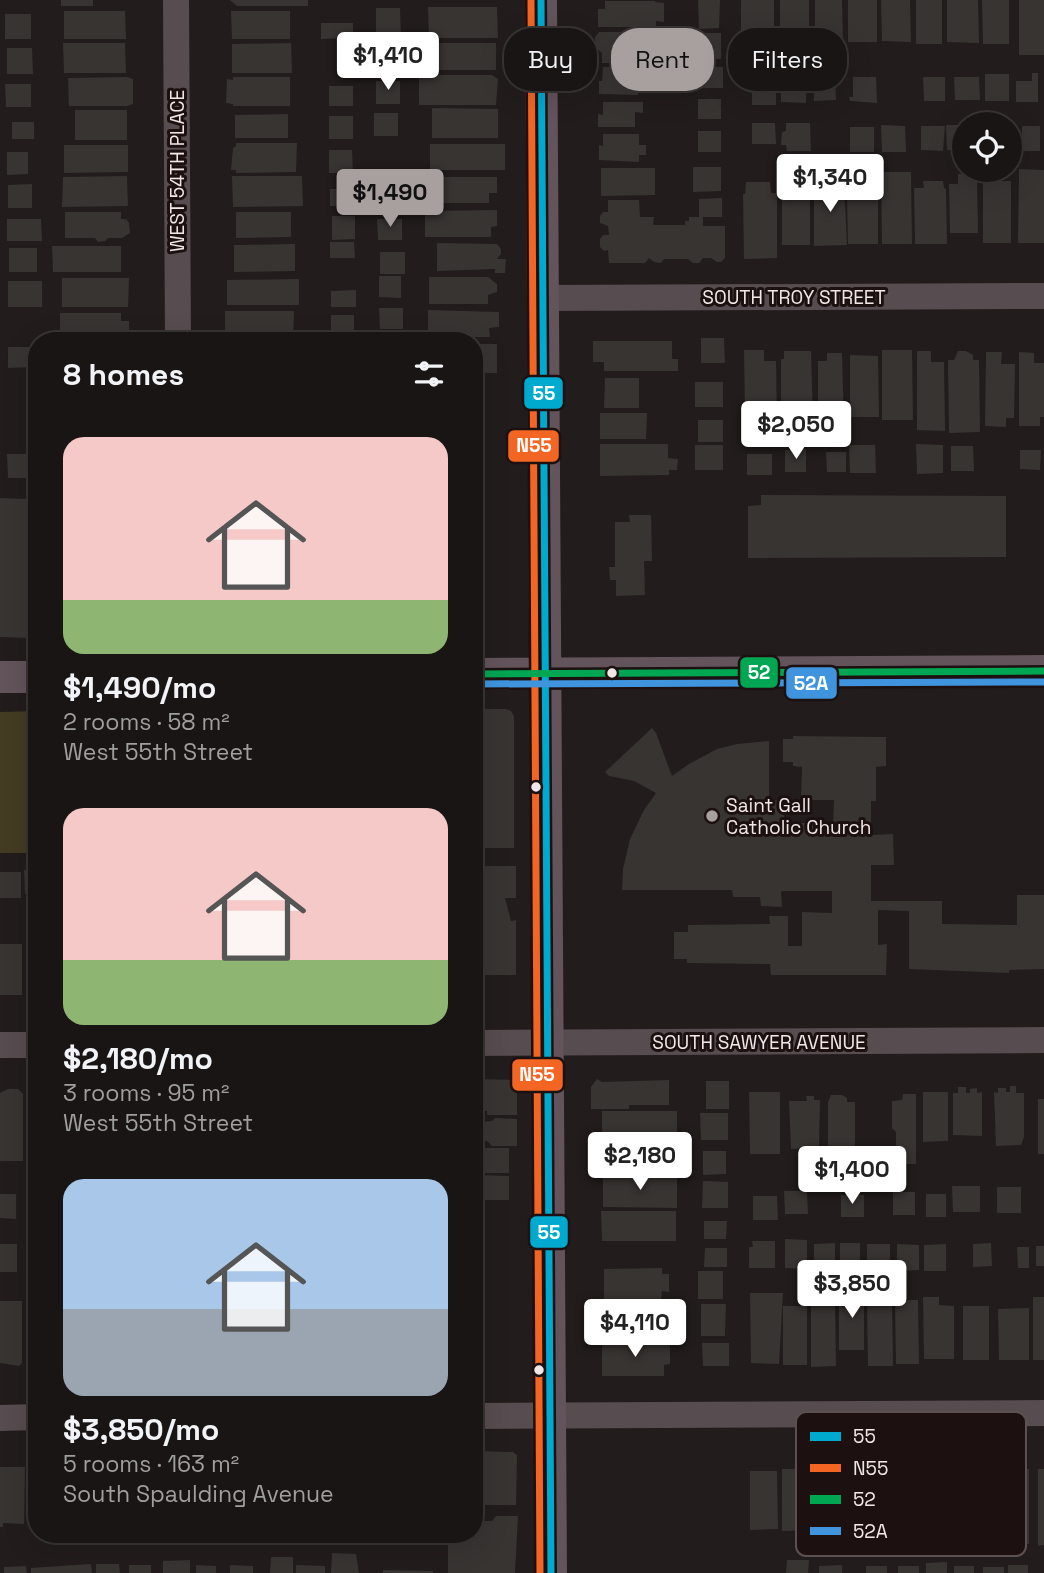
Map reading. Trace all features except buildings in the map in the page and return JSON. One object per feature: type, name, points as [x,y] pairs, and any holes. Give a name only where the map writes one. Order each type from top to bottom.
[{"type":"main road","points":[[541,0],[551,1573]]},
{"type":"main road","points":[[483,674],[1044,671]]},
{"type":"main road","points":[[0,677],[28,677]]},
{"type":"street","name":"WEST 54TH PLACE","points":[[176,0],[178,332]]},
{"type":"street","name":"SOUTH TROY STREET","points":[[543,298],[1044,296]]},
{"type":"street","name":"SOUTH SAWYER AVENUE","points":[[483,1043],[1044,1040]]},
{"type":"street","points":[[0,1045],[28,1045]]},
{"type":"street","points":[[1026,1413],[1044,1413]]},
{"type":"street","points":[[483,1416],[796,1414]]},
{"type":"street","points":[[0,1418],[28,1418]]},
{"type":"shaded area","points":[[28,711],[28,853],[0,853],[0,712]]},
{"type":"transit line","name":"N55","points":[[531,0],[540,1573]]},
{"type":"transit line","name":"55","points":[[541,0],[551,1573]]},
{"type":"transit line","name":"52","points":[[483,674],[1044,671]]},
{"type":"transit line","name":"52A","points":[[483,684],[1044,682]]},
{"type":"place","name":"Saint Gall Catholic Church","points":[[712,816]]}]
